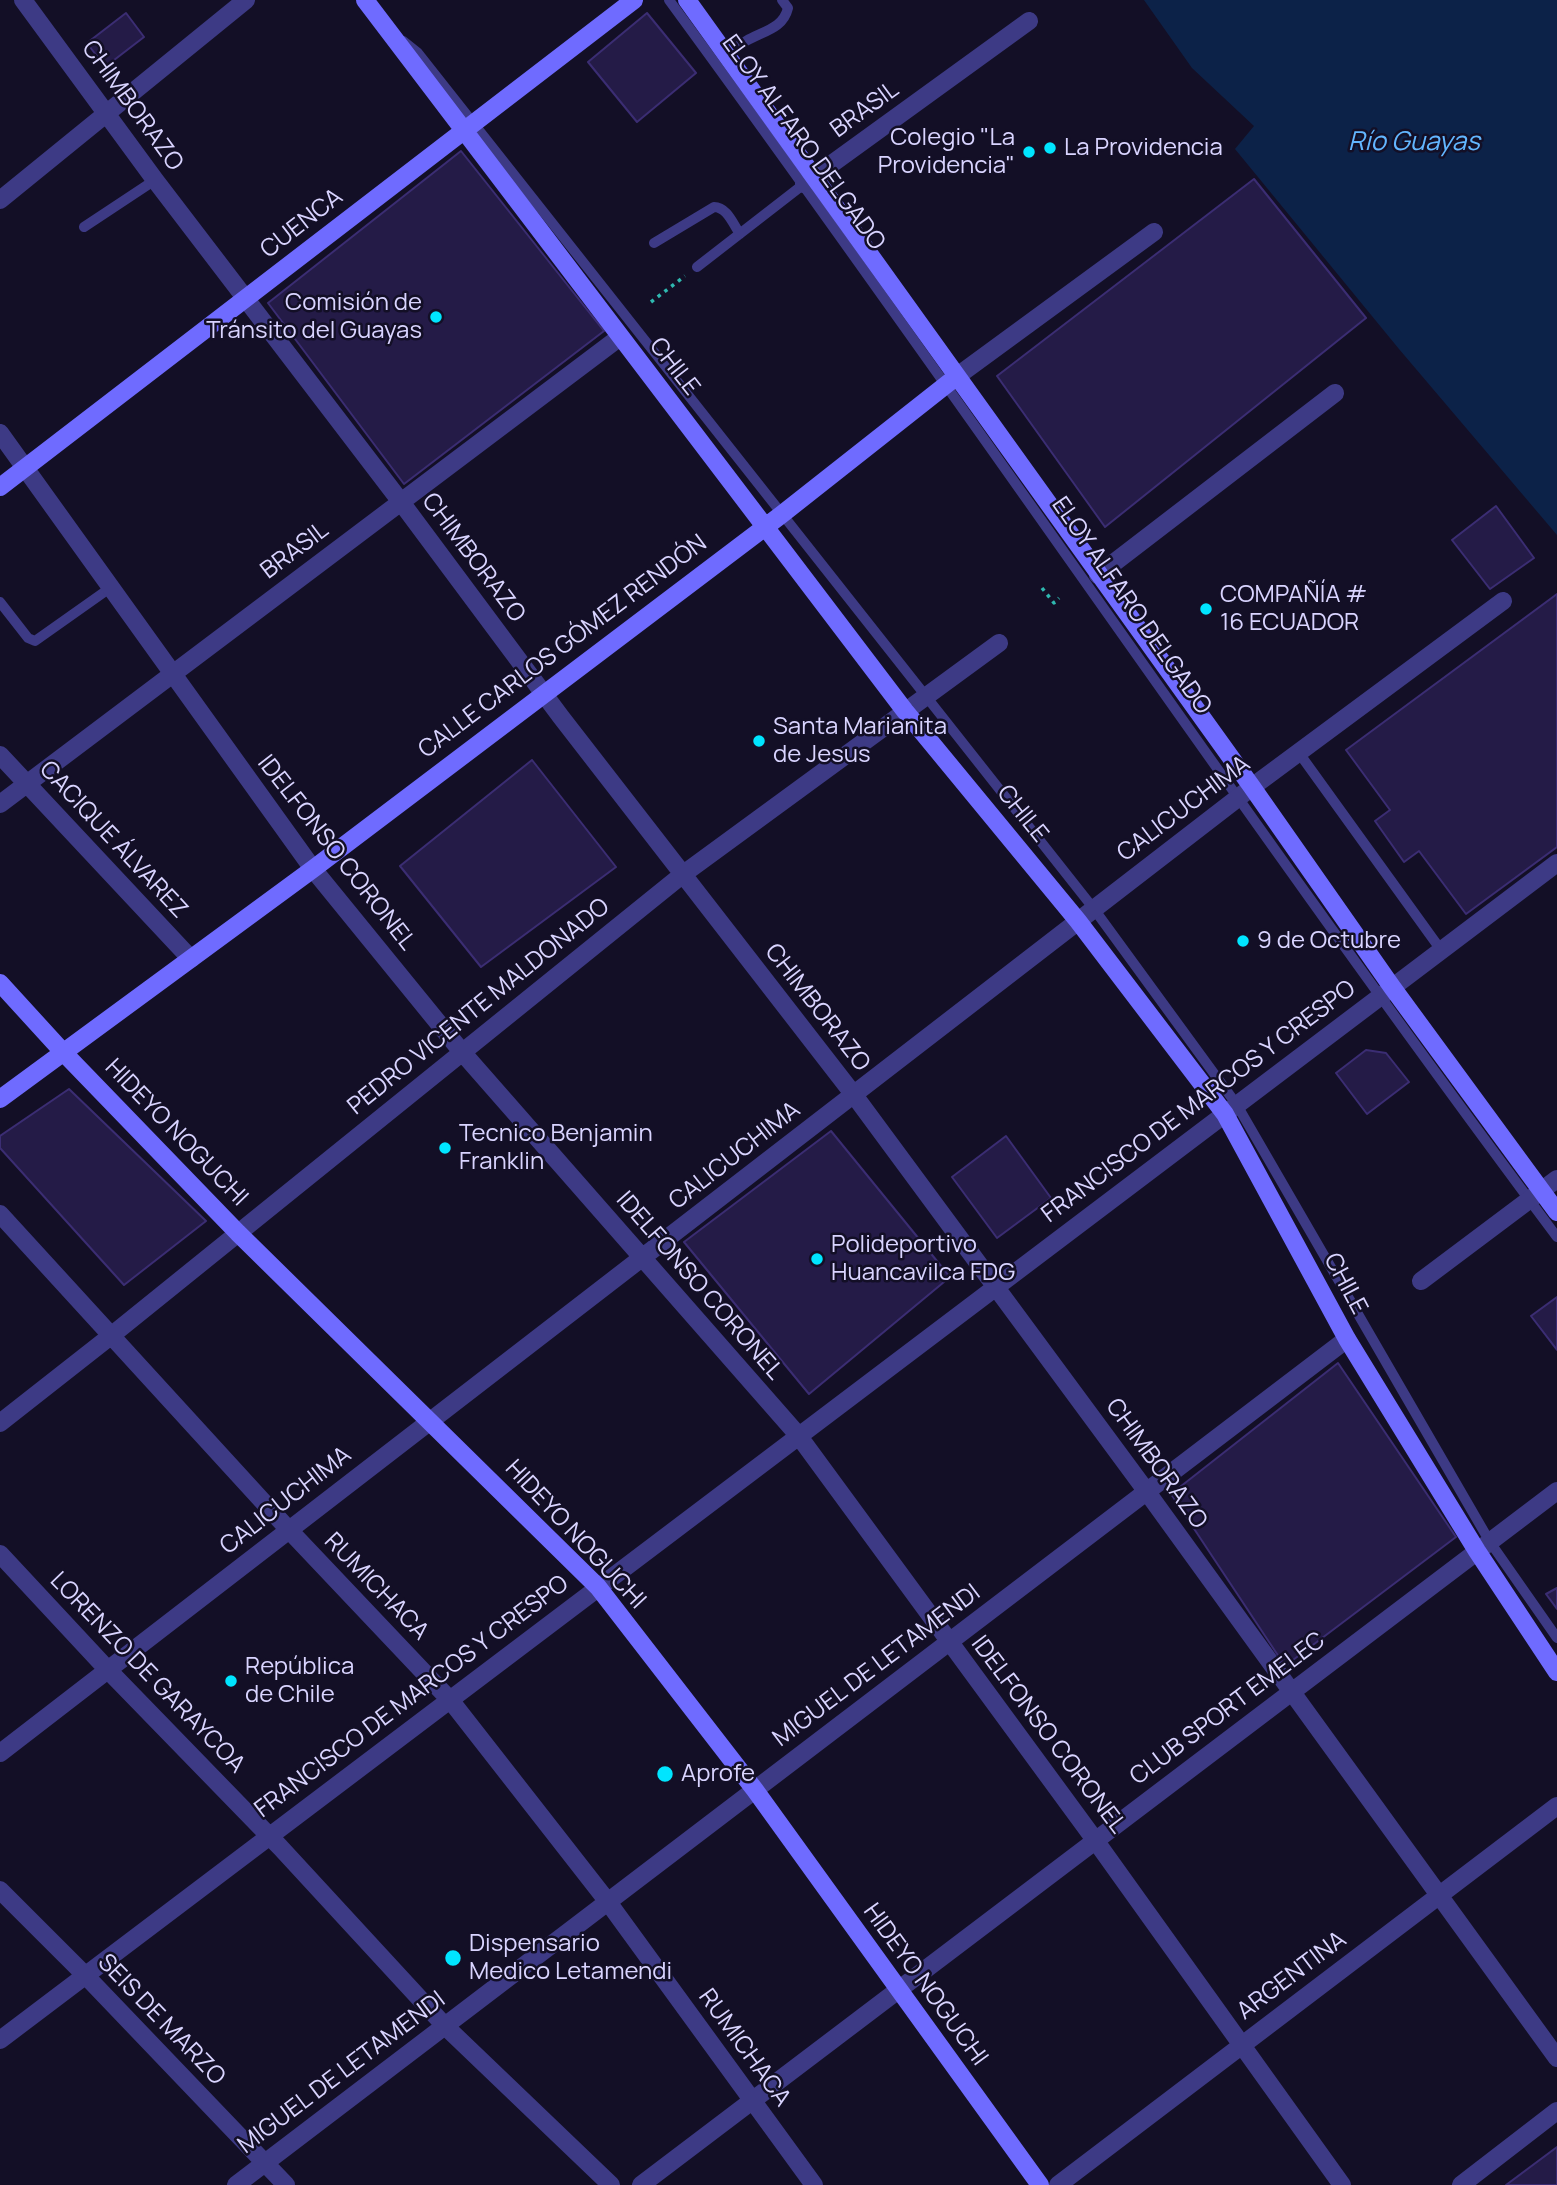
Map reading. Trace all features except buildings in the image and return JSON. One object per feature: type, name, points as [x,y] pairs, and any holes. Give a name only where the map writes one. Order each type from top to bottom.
[{"type":"main road","name":"CHILE","points":[[365,0],[468,125],[620,337],[905,710],[1231,1110],[1347,1339],[1484,1546],[1557,1672]]},
{"type":"main road","name":"CUENCA","points":[[0,487],[634,0]]},
{"type":"main road","name":"ELOY ALFARO DELGADO","points":[[687,0],[727,54],[809,181],[950,382],[1098,575],[1245,793],[1386,992],[1535,1196],[1557,1212]]},
{"type":"main road","name":"CALLE CARLOS GÓMEZ RENDÓN","points":[[0,1099],[313,869],[781,515],[950,382]]},
{"type":"main road","name":"HIDEYO NOGUCHI","points":[[0,983],[238,1233],[598,1587],[755,1790],[1040,2185]]},
{"type":"street","name":"CHIMBORAZO","points":[[23,0],[155,180],[543,693],[854,1095],[1147,1492],[1557,2058]]},
{"type":"street","points":[[0,200],[246,0]]},
{"type":"street","name":"BRASIL","points":[[809,181],[1030,21]]},
{"type":"street","name":"CALLE CARLOS GÓMEZ RENDÓN","points":[[950,382],[1154,232]]},
{"type":"street","name":"BRASIL","points":[[0,804],[620,337]]},
{"type":"street","points":[[1098,575],[1335,393]]},
{"type":"street","name":"IDELFONSO CORONEL","points":[[0,433],[313,869],[462,1052],[798,1436],[1095,1840],[1342,2185]]},
{"type":"street","name":"CALICUCHIMA","points":[[0,1753],[1245,793],[1503,601]]},
{"type":"street","name":"PEDRO VICENTE MALDONADO","points":[[0,1423],[682,875],[999,643]]},
{"type":"street","name":"CACIQUE ÁLVAREZ","points":[[0,755],[191,959]]},
{"type":"street","name":"FRANCISCO DE MARCOS Y CRESPO","points":[[0,2040],[1557,863]]},
{"type":"street","points":[[1421,1281],[1557,1180]]},
{"type":"street","name":"RUMICHACA","points":[[0,1214],[289,1530],[451,1701],[608,1902],[814,2185]]},
{"type":"street","name":"MIGUEL DE LETAMENDI","points":[[236,2185],[1347,1339]]},
{"type":"street","name":"CLUB SPORT EMELEC","points":[[641,2185],[1557,1491]]},
{"type":"street","name":"LORENZO DE GARAYCOA","points":[[0,1554],[445,2026],[611,2185]]},
{"type":"street","name":"ARGENTINA","points":[[1058,2185],[1557,1806]]},
{"type":"street","name":"SEIS DE MARZO","points":[[0,1890],[286,2185]]},
{"type":"street","points":[[1461,2185],[1557,2112]]},
{"type":"lane","name":"ELOY ALFARO DELGADO","points":[[669,0],[809,181]]},
{"type":"lane","points":[[727,54],[744,41],[781,22],[788,8],[782,0]]},
{"type":"lane","name":"CHILE","points":[[468,125],[1094,909],[1231,1110],[1369,1323],[1484,1546],[1557,1638]]},
{"type":"lane","points":[[84,227],[155,180]]},
{"type":"lane","name":"BRASIL","points":[[697,267],[809,181]]},
{"type":"lane","points":[[654,243],[714,206],[725,211],[740,234]]},
{"type":"lane","name":"ELOY ALFARO DELGADO","points":[[950,382],[1245,793]]},
{"type":"lane","points":[[0,602],[28,638],[35,641],[110,589]]},
{"type":"lane","points":[[1299,753],[1441,950]]},
{"type":"lane","name":"ELOY ALFARO DELGADO","points":[[1535,1196],[1557,1237]]},
{"type":"path","points":[[651,302],[697,267]]},
{"type":"path","points":[[1042,588],[1054,603],[1059,598]]},
{"type":"water","name":"Río Guayas","points":[[1144,0],[1557,0],[1557,535],[1399,349],[1235,149],[1254,126],[1192,68]]},
{"type":"place","name":"La Providencia","points":[[1050,148]]},
{"type":"place","name":"Colegio \"La Providencia\"","points":[[1029,152]]},
{"type":"place","name":"Comisión de Tránsito del Guayas","points":[[436,317]]},
{"type":"place","name":"COMPAÑÍA # 16 ECUADOR","points":[[1206,609]]},
{"type":"place","name":"Santa Marianita de Jesus","points":[[759,741]]},
{"type":"place","name":"9 de Octubre","points":[[1243,941]]},
{"type":"place","name":"Tecnico Benjamin Franklin","points":[[445,1148]]},
{"type":"place","name":"Polideportivo Huancavilca FDG","points":[[817,1259]]},
{"type":"place","name":"República de Chile","points":[[231,1681]]},
{"type":"place","name":"Aprofe","points":[[665,1774]]},
{"type":"place","name":"Dispensario Medico Letamendi","points":[[453,1958]]}]
